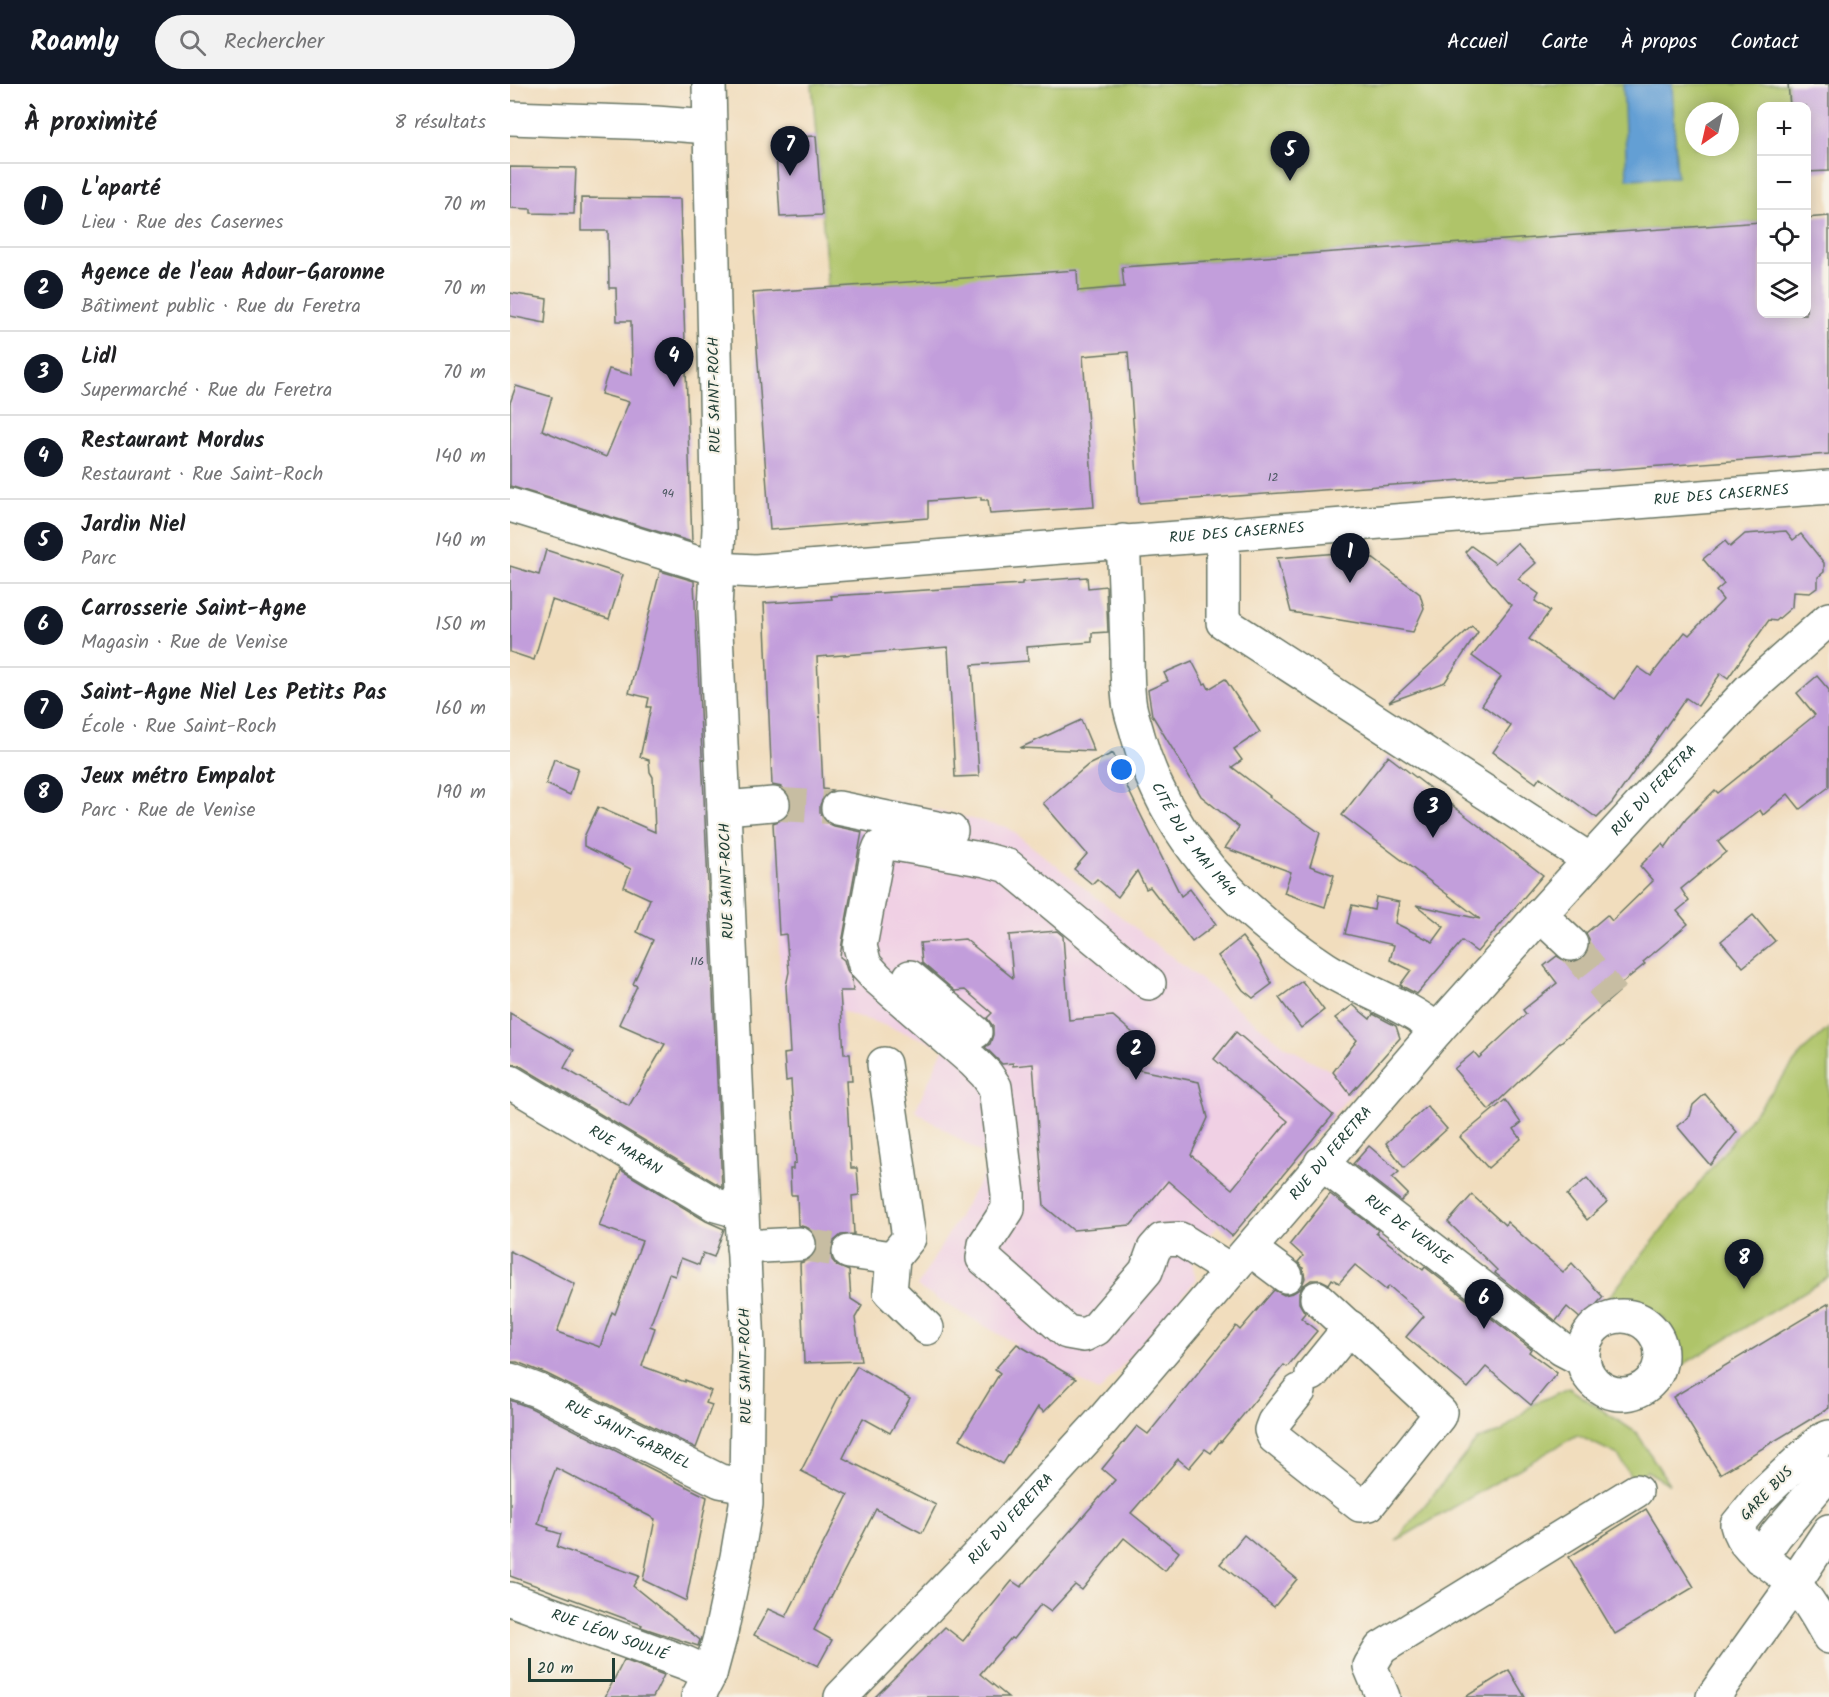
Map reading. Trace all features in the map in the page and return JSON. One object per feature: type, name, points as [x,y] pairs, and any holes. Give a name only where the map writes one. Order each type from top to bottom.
[{"type":"street","name":"RUE SAINT-ROCH","points":[[704,1685],[716,1656],[738,1557],[746,1504],[748,1347],[715,609],[718,529],[709,84]]},
{"type":"street","points":[[510,118],[709,127]]},
{"type":"street","name":"RUE DES CASERNES","points":[[510,505],[717,569],[755,571],[1829,487]]},
{"type":"street","points":[[1222,533],[1223,622],[1590,860]]},
{"type":"street","name":"CITÉ DU 2 MAI 1944","points":[[1123,541],[1129,702],[1146,763],[1171,816],[1203,862],[1240,902],[1282,937],[1326,969],[1420,1016],[1437,1030]]},
{"type":"street","name":"RUE DU FERETRA","points":[[841,1697],[987,1546],[1103,1420],[1321,1163],[1590,860],[1750,689],[1829,619]]},
{"type":"street","points":[[724,808],[773,804]]},
{"type":"street","points":[[838,808],[951,831]]},
{"type":"street","points":[[1149,983],[1008,866],[889,843],[880,847],[860,946],[865,965],[974,1062],[995,1088],[1008,1209],[985,1244],[983,1258],[1067,1332],[1084,1335],[1096,1329],[1146,1271],[1155,1249],[1162,1240],[1180,1239],[1220,1263],[1240,1261],[1286,1276]]},
{"type":"street","points":[[1540,915],[1571,944]]},
{"type":"street","points":[[860,946],[895,964],[975,1032]]},
{"type":"street","points":[[884,1064],[909,1238],[893,1258],[890,1292],[927,1328]]},
{"type":"street","name":"RUE MARAN","points":[[510,1082],[716,1205],[741,1212]]},
{"type":"street","name":"RUE DE VENISE","points":[[1321,1163],[1562,1349],[1582,1360]]},
{"type":"street","points":[[743,1247],[799,1244]]},
{"type":"street","points":[[849,1252],[893,1258]]},
{"type":"street","points":[[1317,1298],[1350,1327],[1440,1412],[1369,1504],[1360,1505],[1274,1437],[1270,1430],[1350,1327]]},
{"type":"street","name":"RUE SAINT-GABRIEL","points":[[510,1380],[539,1391],[720,1481],[746,1486]]},
{"type":"street","name":"GARE BUS","points":[[1829,1437],[1820,1441],[1759,1498],[1737,1525],[1738,1533],[1760,1558],[1794,1584],[1829,1637]]},
{"type":"street","points":[[1760,1558],[1829,1473]]},
{"type":"street","points":[[1383,1697],[1370,1666],[1381,1647],[1636,1491]]},
{"type":"street","points":[[1713,1697],[1829,1531]]},
{"type":"street","points":[[1794,1584],[1829,1568]]},
{"type":"street","name":"RUE LÉON SOULIÉ","points":[[510,1599],[686,1663],[704,1685]]},
{"type":"shaded area","points":[[772,777],[778,778],[779,793],[793,795],[823,785],[1007,827],[1285,1046],[1333,1072],[1355,1089],[1232,1236],[1218,1225],[1191,1260],[1196,1280],[1099,1392],[917,1287],[992,1160],[915,1111],[944,1047],[781,991]]},
{"type":"green space","points":[[812,84],[1788,84],[1790,102],[1757,102],[1757,222],[1123,267],[1124,287],[1078,291],[828,288]]},
{"type":"green space","points":[[1829,1028],[1829,1277],[1676,1369],[1673,1368],[1675,1342],[1664,1319],[1646,1305],[1626,1299],[1599,1310],[1805,1049]]},
{"type":"green space","points":[[1569,1388],[1637,1433],[1669,1484],[1647,1471],[1633,1481],[1618,1455],[1577,1435],[1396,1541],[1477,1440],[1501,1432],[1533,1404]]},
{"type":"water","points":[[1623,84],[1672,84],[1677,177],[1627,179]]},
{"type":"building","points":[[1788,84],[1829,84],[1829,171],[1811,172],[1811,102],[1790,102]]},
{"type":"building","points":[[816,136],[822,215],[780,217],[775,138]]},
{"type":"building","points":[[510,167],[576,168],[574,214],[531,213],[531,209],[510,208]]},
{"type":"building","points":[[581,198],[680,199],[692,542],[510,486],[510,403],[516,386],[552,397],[542,430],[606,457],[629,402],[601,394],[609,369],[632,375],[631,321],[617,321],[616,288],[609,288],[608,231],[581,231]]},
{"type":"building","points":[[1829,216],[1829,454],[1139,503],[1128,352],[1083,356],[1094,507],[990,514],[988,500],[981,500],[981,497],[928,501],[928,518],[770,530],[753,293],[1077,270],[1078,291],[1124,287],[1122,267],[1757,222],[1757,318],[1811,318],[1811,218]]},
{"type":"building","points":[[510,293],[547,299],[545,323],[510,316]]},
{"type":"building","points":[[1786,531],[1793,540],[1801,534],[1824,563],[1824,572],[1818,577],[1818,587],[1810,593],[1793,592],[1792,607],[1776,621],[1769,620],[1728,678],[1721,673],[1698,706],[1686,698],[1612,803],[1597,818],[1540,777],[1536,783],[1493,752],[1511,726],[1482,705],[1501,677],[1472,656],[1512,605],[1465,552],[1471,546],[1495,563],[1517,543],[1536,563],[1518,579],[1539,594],[1535,601],[1550,611],[1529,639],[1615,699],[1638,667],[1651,676],[1685,632],[1689,635],[1723,600],[1716,591],[1724,584],[1703,559],[1725,541],[1730,547],[1745,534]]},
{"type":"building","points":[[546,550],[623,575],[609,619],[552,600],[534,660],[510,652],[510,566],[539,575]]},
{"type":"building","points":[[1363,551],[1420,594],[1424,608],[1413,632],[1291,612],[1277,558]]},
{"type":"building","points":[[660,571],[694,581],[722,1187],[520,1066],[510,1063],[510,1013],[574,1050],[564,1068],[629,1106],[665,1044],[619,1024],[637,986],[633,984],[653,940],[637,932],[650,899],[624,887],[631,869],[584,846],[584,837],[598,807],[655,832],[653,777],[649,760],[640,757],[651,707],[647,707],[649,698],[629,693]]},
{"type":"building","points":[[1087,577],[1088,588],[1106,586],[1108,632],[1092,633],[1092,642],[1027,647],[1028,661],[972,665],[979,776],[955,777],[948,647],[817,657],[823,789],[832,790],[824,796],[820,805],[820,813],[825,822],[862,832],[840,957],[844,960],[852,978],[853,991],[840,991],[844,1054],[850,1054],[852,1081],[846,1081],[851,1168],[857,1168],[859,1195],[852,1196],[854,1234],[841,1235],[834,1241],[830,1250],[832,1260],[837,1266],[849,1271],[851,1299],[862,1306],[855,1318],[861,1361],[804,1363],[800,1263],[809,1260],[815,1253],[818,1242],[814,1233],[798,1225],[797,1195],[791,1195],[790,1169],[793,1169],[793,1164],[796,1163],[791,1080],[786,1081],[784,1054],[790,1053],[786,986],[789,972],[786,934],[779,935],[773,823],[784,819],[790,813],[792,803],[788,793],[782,787],[772,785],[764,603]]},
{"type":"building","points":[[1472,626],[1478,632],[1445,682],[1389,702]]},
{"type":"building","points":[[1192,661],[1209,689],[1225,679],[1260,732],[1234,749],[1242,760],[1232,767],[1269,797],[1320,833],[1310,866],[1334,875],[1325,907],[1284,893],[1291,872],[1225,848],[1239,827],[1201,796],[1152,715],[1148,690],[1168,681],[1164,673]]},
{"type":"building","points":[[1817,676],[1829,690],[1829,787],[1800,809],[1788,794],[1763,815],[1760,810],[1718,842],[1726,852],[1681,889],[1689,901],[1677,911],[1688,924],[1643,962],[1645,964],[1616,988],[1619,992],[1554,1048],[1489,1110],[1454,1069],[1474,1052],[1479,1058],[1526,1014],[1523,1010],[1557,983],[1544,966],[1557,956],[1567,962],[1576,962],[1584,957],[1589,948],[1586,933],[1607,915],[1612,921],[1653,881],[1640,866],[1662,844],[1665,848],[1686,819],[1715,790],[1718,793],[1815,715],[1797,693]]},
{"type":"building","points":[[1081,720],[1094,751],[1020,748]]},
{"type":"building","points":[[1113,753],[1129,791],[1181,896],[1190,889],[1216,924],[1192,942],[1150,887],[1146,889],[1137,871],[1118,897],[1097,879],[1092,884],[1074,869],[1087,854],[1043,803],[1088,765]]},
{"type":"building","points":[[1388,756],[1543,875],[1477,952],[1462,941],[1417,994],[1400,985],[1411,970],[1390,960],[1394,945],[1345,934],[1352,905],[1374,910],[1376,897],[1399,902],[1395,923],[1433,942],[1444,927],[1416,905],[1480,919],[1342,815]]},
{"type":"building","points":[[554,759],[578,768],[570,795],[546,784]]},
{"type":"building","points":[[1753,915],[1775,941],[1743,967],[1721,941]]},
{"type":"building","points":[[1057,931],[1063,936],[1069,1020],[1113,1016],[1149,1047],[1130,1068],[1199,1082],[1208,1118],[1191,1155],[1232,1189],[1288,1121],[1214,1059],[1236,1032],[1333,1115],[1232,1236],[1168,1181],[1131,1225],[1073,1230],[1044,1206],[1033,1064],[1013,1066],[1013,1063],[1002,1064],[985,1047],[990,1044],[993,1035],[993,1026],[987,1018],[992,1013],[965,990],[955,991],[922,963],[920,943],[965,939],[1013,978],[1009,935]]},
{"type":"building","points":[[1242,937],[1259,959],[1272,984],[1253,998],[1243,990],[1218,956]]},
{"type":"building","points":[[1302,981],[1324,1010],[1301,1028],[1279,998]]},
{"type":"building","points":[[1353,1005],[1370,1019],[1373,1014],[1396,1026],[1400,1038],[1350,1094],[1333,1072],[1357,1040],[1335,1018]]},
{"type":"building","points":[[1705,1094],[1737,1132],[1710,1165],[1677,1126],[1690,1116],[1693,1105]]},
{"type":"building","points":[[1505,1100],[1521,1123],[1514,1129],[1521,1139],[1488,1168],[1460,1137]]},
{"type":"building","points":[[1427,1106],[1447,1129],[1404,1168],[1386,1143]]},
{"type":"building","points":[[1369,1146],[1399,1172],[1392,1178],[1408,1194],[1401,1201],[1353,1164]]},
{"type":"building","points":[[621,1170],[706,1221],[724,1229],[714,1257],[703,1253],[699,1265],[681,1258],[675,1276],[669,1274],[650,1326],[655,1328],[642,1366],[711,1391],[706,1403],[712,1405],[696,1448],[547,1374],[517,1362],[510,1362],[510,1251],[575,1284],[557,1332],[600,1347],[642,1241],[599,1226]]},
{"type":"building","points":[[1587,1178],[1607,1202],[1587,1220],[1567,1195]]},
{"type":"building","points":[[1330,1194],[1378,1230],[1376,1233],[1423,1270],[1425,1267],[1531,1349],[1529,1352],[1557,1373],[1531,1405],[1486,1367],[1468,1388],[1406,1337],[1424,1316],[1389,1286],[1386,1290],[1355,1265],[1339,1283],[1332,1279],[1329,1284],[1321,1280],[1311,1280],[1299,1293],[1299,1303],[1305,1313],[1301,1318],[1317,1331],[1287,1367],[1284,1365],[1211,1453],[1205,1449],[1189,1468],[1178,1459],[1131,1513],[1179,1552],[1165,1571],[1124,1538],[1082,1590],[1075,1585],[1051,1611],[1041,1604],[1013,1639],[1011,1638],[980,1674],[1008,1697],[875,1697],[945,1627],[963,1641],[1012,1581],[1021,1587],[1115,1480],[1102,1469],[1137,1426],[1148,1434],[1236,1326],[1240,1330],[1274,1290],[1284,1295],[1301,1288],[1305,1278],[1303,1268],[1298,1262],[1303,1256],[1290,1244]]},
{"type":"building","points":[[1472,1195],[1505,1225],[1507,1222],[1563,1272],[1572,1263],[1603,1297],[1582,1320],[1567,1307],[1556,1321],[1495,1273],[1497,1270],[1448,1222]]},
{"type":"building","points":[[1829,1303],[1829,1408],[1720,1474],[1673,1397]]},
{"type":"building","points":[[1017,1344],[1076,1379],[1044,1412],[1038,1407],[1003,1464],[960,1439],[1000,1373],[995,1369]]},
{"type":"building","points":[[857,1366],[910,1398],[890,1433],[863,1418],[843,1458],[936,1505],[922,1533],[876,1509],[814,1630],[832,1640],[818,1666],[754,1635],[768,1609],[786,1617],[848,1495],[801,1471]]},
{"type":"building","points":[[510,1400],[531,1408],[707,1497],[686,1601],[643,1580],[655,1519],[556,1468],[538,1524],[561,1534],[557,1547],[639,1576],[633,1586],[700,1640],[698,1646],[641,1627],[642,1625],[510,1576]]},
{"type":"building","points":[[1646,1509],[1694,1587],[1615,1634],[1569,1557]]},
{"type":"building","points":[[1244,1535],[1297,1579],[1274,1607],[1220,1564]]},
{"type":"building","points":[[624,1660],[664,1675],[653,1697],[605,1697]]},
{"type":"building","points":[[1509,1670],[1525,1697],[1465,1697]]},
{"type":"tunnel","points":[[773,804],[838,808]]},
{"type":"tunnel","points":[[1571,944],[1613,997]]},
{"type":"tunnel","points":[[799,1244],[849,1252]]},
{"type":"place","name":"Saint-Agne Niel Les Petits Pas","points":[[790,176]]},
{"type":"place","name":"Jardin Niel","points":[[1290,181]]},
{"type":"place","name":"Restaurant Mordus","points":[[674,387]]},
{"type":"place","name":"L'aparté","points":[[1350,583]]},
{"type":"place","name":"Lidl","points":[[1433,838]]},
{"type":"place","name":"Agence de l'eau Adour-Garonne","points":[[1136,1080]]},
{"type":"place","name":"Jeux métro Empalot","points":[[1744,1289]]},
{"type":"place","name":"Carrosserie Saint-Agne","points":[[1484,1329]]}]
